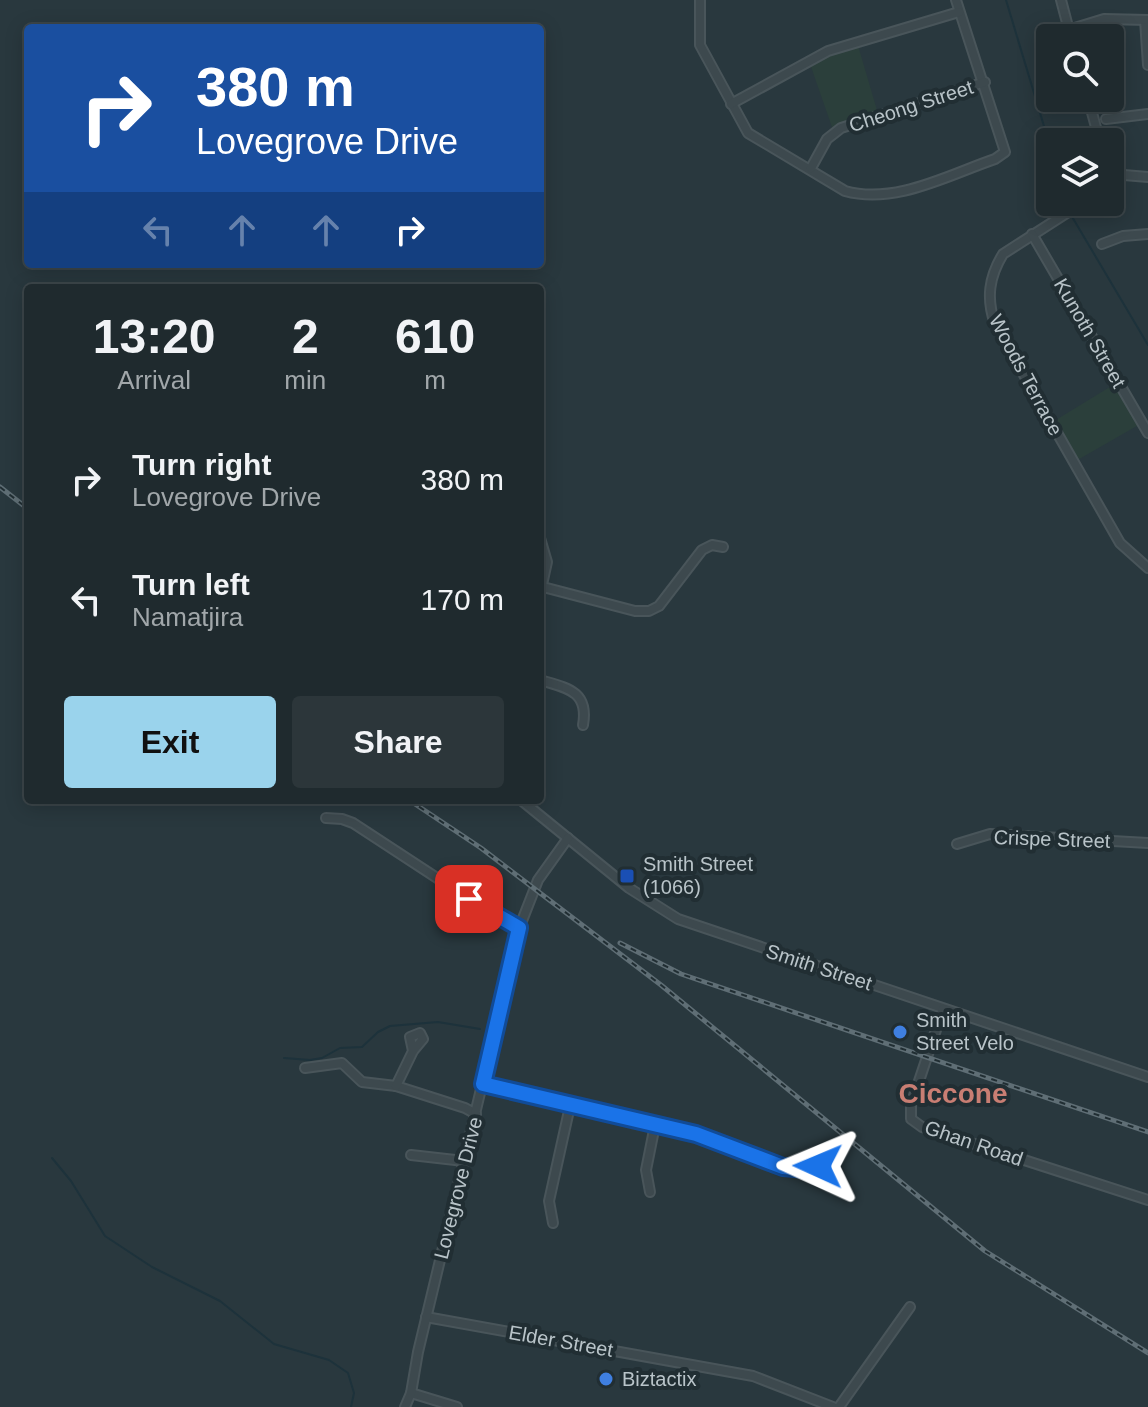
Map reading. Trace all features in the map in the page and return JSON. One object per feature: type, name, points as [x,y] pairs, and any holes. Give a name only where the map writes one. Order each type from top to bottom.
[{"type":"street","points":[[700,0],[700,45],[748,133],[845,191],[881,196],[995,159],[1005,152],[985,82],[956,0]]},
{"type":"street","points":[[1061,0],[1067,24]]},
{"type":"street","points":[[731,104],[828,51],[959,12]]},
{"type":"street","points":[[1093,24],[1104,19],[1147,20],[1148,65]]},
{"type":"street","name":"Cheong Street","points":[[811,168],[827,139],[841,128],[985,82]]},
{"type":"street","points":[[1106,119],[1148,114]]},
{"type":"street","points":[[1124,175],[1148,177]]},
{"type":"street","name":"Woods Terrace","points":[[1062,216],[1003,254],[996,265],[990,287],[991,311],[995,324],[1120,543],[1148,568]]},
{"type":"street","name":"Kunoth Street","points":[[1032,234],[1148,433]]},
{"type":"street","points":[[1102,244],[1123,236],[1148,234]]},
{"type":"street","points":[[544,591],[635,611],[649,611],[659,606],[702,550],[712,545],[723,547]]},
{"type":"street","points":[[544,552],[547,562],[544,576]]},
{"type":"street","points":[[544,681],[568,688],[576,694],[583,704],[583,725]]},
{"type":"street","name":"Smith Street","points":[[526,804],[629,888],[678,919],[1148,1077]]},
{"type":"street","points":[[326,818],[353,823],[491,914],[519,928]]},
{"type":"street","name":"Crispe Street","points":[[957,844],[990,834],[1148,843]]},
{"type":"street","name":"Lovegrove Drive","points":[[405,1407],[411,1393],[426,1317],[519,928],[538,880],[568,838]]},
{"type":"street","name":"Ghan Road","points":[[943,1009],[911,1105],[911,1119],[922,1127],[1148,1200]]},
{"type":"street","points":[[396,1086],[413,1051]]},
{"type":"street","points":[[305,1068],[342,1063],[362,1082],[396,1086],[476,1114]]},
{"type":"street","points":[[483,1084],[705,1137],[783,1167],[807,1169],[818,1166]]},
{"type":"street","points":[[553,1223],[549,1201],[570,1106]]},
{"type":"street","points":[[650,1192],[646,1170],[655,1125]]},
{"type":"street","points":[[411,1155],[464,1161]]},
{"type":"street","points":[[836,1407],[910,1307]]},
{"type":"street","name":"Elder Street","points":[[426,1317],[753,1376],[836,1407]]},
{"type":"street","points":[[411,1393],[457,1407]]},
{"type":"green space","points":[[857,42],[879,117],[834,133],[809,61]]},
{"type":"green space","points":[[1118,382],[1142,423],[1074,462],[1051,423]]},
{"type":"waterway","points":[[1006,0],[1045,128]]},
{"type":"waterway","points":[[1072,216],[1148,345]]},
{"type":"waterway","points":[[284,1058],[310,1060],[322,1058],[340,1048],[362,1047],[390,1026],[438,1022],[480,1029]]},
{"type":"waterway","points":[[52,1158],[71,1181],[105,1236],[152,1267],[220,1301],[274,1344],[329,1360],[348,1373],[354,1393],[351,1407]]},
{"type":"railway","points":[[0,487],[24,506]]},
{"type":"railway","points":[[415,804],[481,848],[661,985],[985,1251],[1148,1353]]},
{"type":"railway","points":[[620,943],[681,974],[1148,1132]]},
{"type":"place","name":"Smith Street (1066)","points":[[627,876]]},
{"type":"place","name":"Smith Street Velo","points":[[900,1032]]},
{"type":"place","name":"Biztactix","points":[[606,1379]]},
{"type":"district","name":"Ciccone","points":[[953,1093]]},
{"type":"route","points":[[469,899],[519,928],[483,1084],[696,1134],[783,1167],[807,1169],[818,1166]]}]
